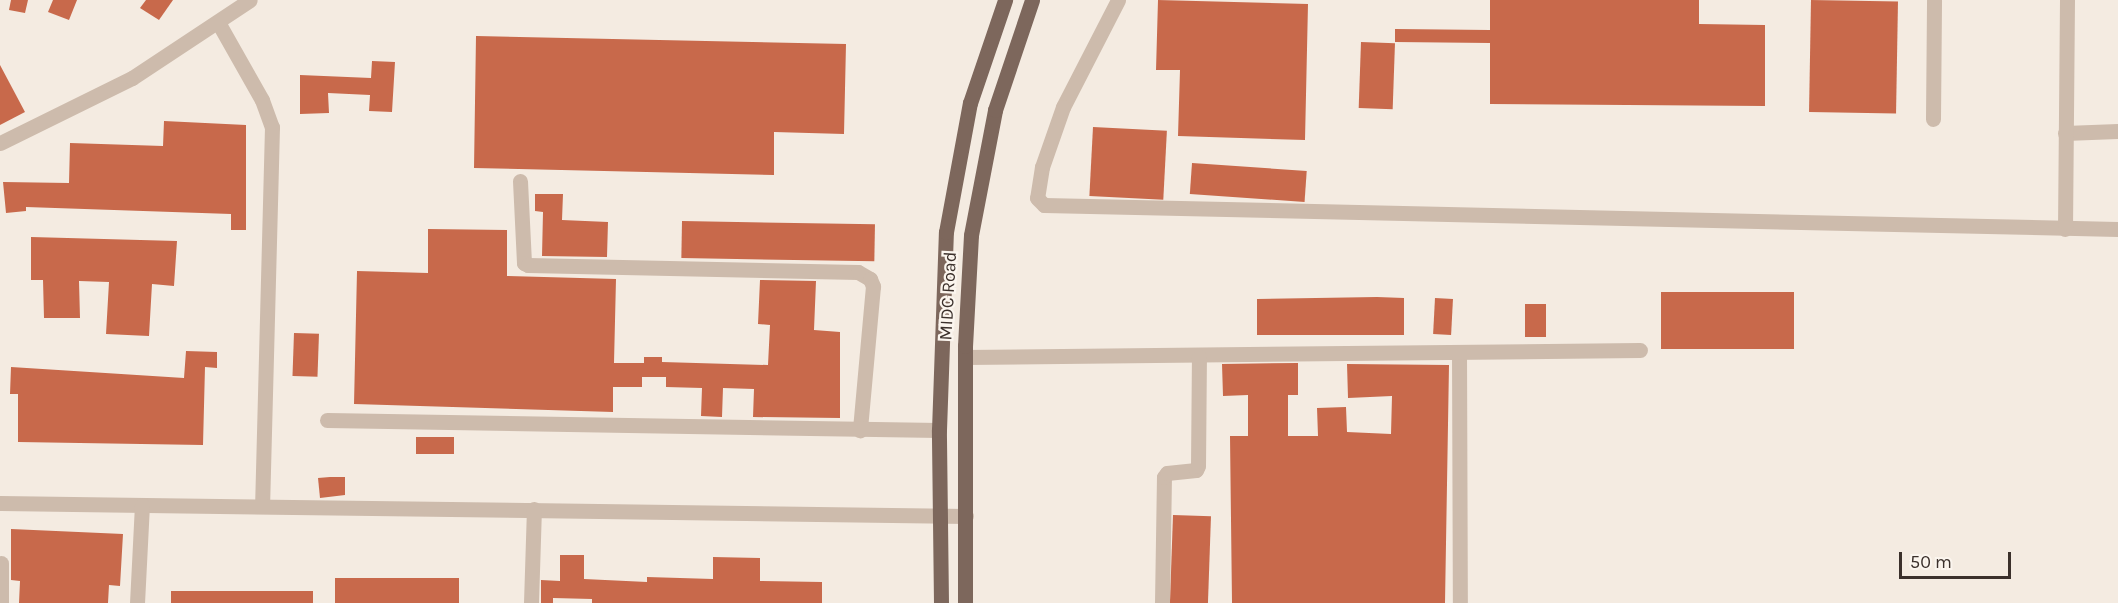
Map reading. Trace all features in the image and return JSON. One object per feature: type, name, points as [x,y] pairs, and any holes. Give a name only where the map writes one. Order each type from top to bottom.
[{"type":"main road","name":"MIDC Road","points":[[940,603],[939,430],[944,256],[952,180],[970,103],[1005,0]]},
{"type":"main road","name":"MIDC Road","points":[[965,603],[965,357],[978,185],[995,110],[1032,0]]},
{"type":"street","points":[[0,144],[132,78],[219,24],[250,0]]},
{"type":"street","points":[[1118,0],[1063,107],[1042,167],[1037,198],[1044,205],[2118,229]]},
{"type":"street","points":[[1933,119],[1934,0]]},
{"type":"street","points":[[2065,229],[2067,0]]},
{"type":"street","points":[[219,24],[262,100],[272,127],[262,506]]},
{"type":"street","points":[[2065,133],[2118,131]]},
{"type":"street","points":[[520,182],[524,263],[528,265],[858,272],[870,279],[873,286],[860,430]]},
{"type":"street","points":[[965,357],[1199,357],[1640,350]]},
{"type":"street","points":[[1459,352],[1460,603]]},
{"type":"street","points":[[1162,603],[1164,477],[1198,466],[1199,357]]},
{"type":"street","points":[[327,420],[939,430]]},
{"type":"street","points":[[0,503],[966,516]]},
{"type":"street","points":[[137,603],[142,505]]},
{"type":"street","points":[[531,603],[534,509]]},
{"type":"street","points":[[0,603],[1,563]]},
{"type":"building","points":[[11,0],[28,0],[25,13],[9,10]]},
{"type":"building","points":[[53,0],[77,0],[69,20],[48,12]]},
{"type":"building","points":[[146,0],[173,0],[159,20],[140,8]]},
{"type":"building","points":[[1158,0],[1308,4],[1305,140],[1178,136],[1180,70],[1156,70]]},
{"type":"building","points":[[1490,0],[1699,0],[1699,24],[1765,25],[1765,106],[1490,104],[1490,43],[1395,42],[1395,29],[1490,30]]},
{"type":"building","points":[[1811,0],[1898,2],[1896,114],[1809,112]]},
{"type":"building","points":[[476,36],[846,44],[844,134],[774,132],[774,175],[474,168]]},
{"type":"building","points":[[1361,42],[1395,43],[1393,109],[1359,108]]},
{"type":"building","points":[[372,61],[395,62],[392,112],[369,111],[370,95],[328,93],[329,113],[300,114],[300,75],[371,78]]},
{"type":"building","points":[[0,65],[25,112],[0,125]]},
{"type":"building","points":[[164,121],[246,125],[246,230],[231,230],[231,214],[26,207],[26,211],[6,213],[3,182],[69,183],[70,143],[163,146]]},
{"type":"building","points":[[1093,127],[1167,131],[1163,200],[1089,196]]},
{"type":"building","points":[[1192,163],[1307,171],[1305,202],[1190,194]]},
{"type":"building","points":[[535,194],[563,194],[562,220],[608,222],[607,257],[542,256],[543,212],[535,211]]},
{"type":"building","points":[[682,221],[875,224],[874,261],[681,258]]},
{"type":"building","points":[[428,229],[507,230],[507,276],[616,279],[614,363],[644,363],[644,357],[662,357],[662,362],[768,365],[770,325],[758,324],[760,280],[816,281],[814,330],[840,332],[840,418],[753,417],[754,389],[723,388],[722,417],[701,416],[702,388],[666,387],[666,377],[642,377],[642,387],[613,387],[613,412],[354,404],[357,271],[428,273]]},
{"type":"building","points":[[31,237],[177,241],[174,286],[152,284],[149,336],[106,334],[109,282],[79,281],[80,318],[44,318],[43,280],[31,280]]},
{"type":"building","points":[[1661,292],[1794,292],[1794,349],[1661,349]]},
{"type":"building","points":[[1404,298],[1404,335],[1257,335],[1257,299]]},
{"type":"building","points":[[1435,298],[1453,299],[1451,335],[1433,334]]},
{"type":"building","points":[[1525,304],[1546,304],[1546,337],[1525,337]]},
{"type":"building","points":[[294,333],[319,334],[317,377],[292,376]]},
{"type":"building","points":[[186,351],[217,352],[217,368],[205,367],[203,445],[18,442],[18,394],[10,394],[11,367],[184,378]]},
{"type":"building","points":[[1298,363],[1298,395],[1288,395],[1288,436],[1318,436],[1317,408],[1346,407],[1347,432],[1391,434],[1392,396],[1348,398],[1347,364],[1449,365],[1445,603],[1232,603],[1230,436],[1248,436],[1248,395],[1223,396],[1222,364]]},
{"type":"building","points":[[416,437],[454,437],[454,454],[416,454]]},
{"type":"building","points":[[345,477],[345,495],[320,498],[318,478]]},
{"type":"building","points":[[1173,515],[1211,516],[1208,603],[1170,603]]},
{"type":"building","points":[[11,529],[123,534],[120,586],[109,585],[108,603],[19,603],[20,581],[11,580]]},
{"type":"building","points":[[560,555],[584,555],[584,579],[647,582],[647,577],[713,579],[713,557],[760,558],[760,581],[822,582],[822,603],[592,603],[592,599],[553,598],[553,603],[541,603],[541,580],[560,581]]},
{"type":"building","points":[[335,578],[459,578],[459,603],[335,603]]},
{"type":"building","points":[[171,591],[313,591],[313,603],[171,603]]}]
